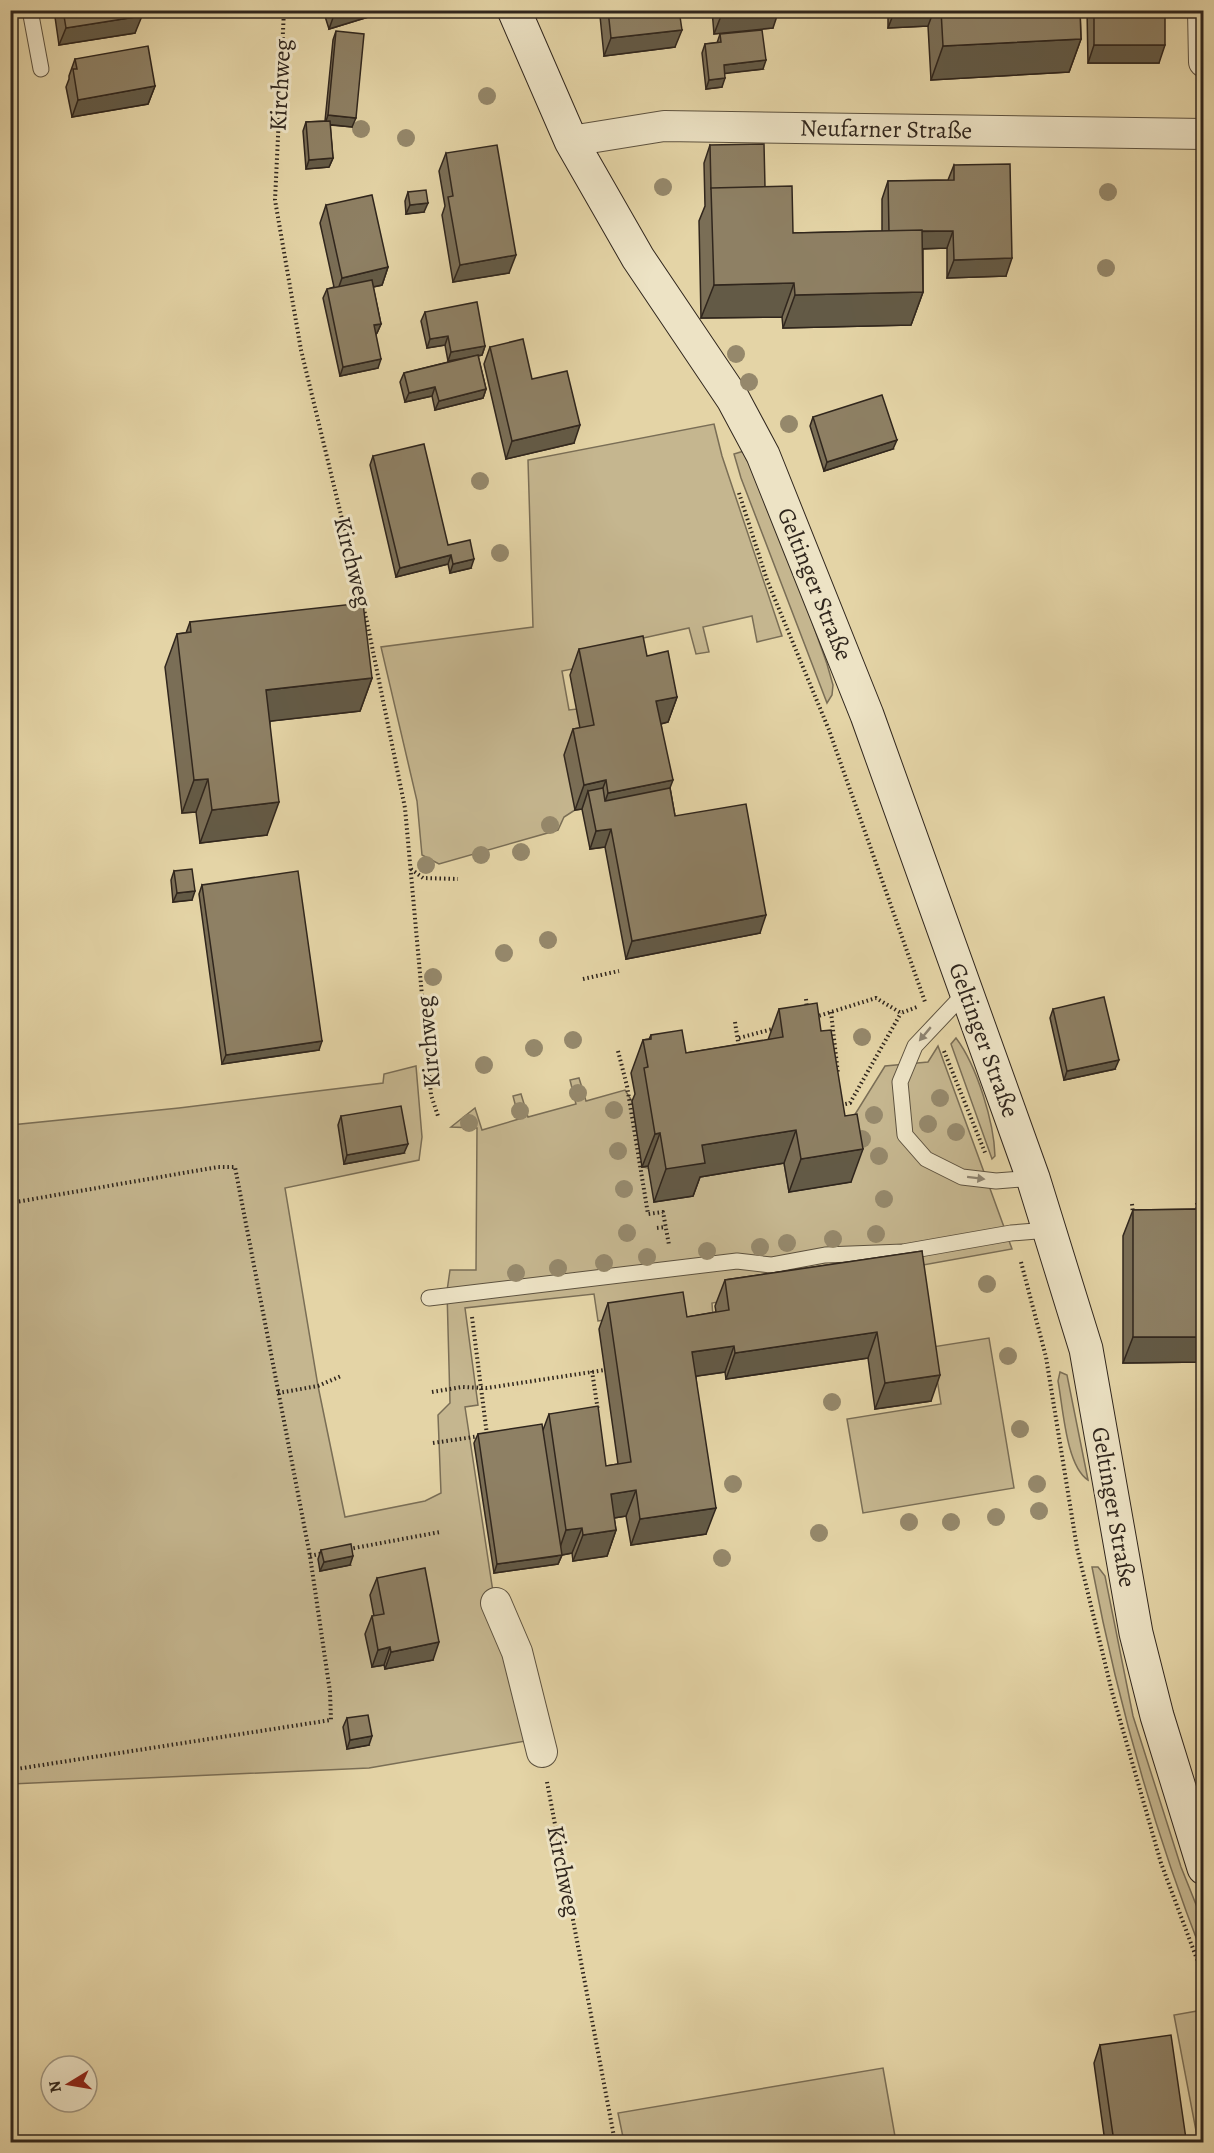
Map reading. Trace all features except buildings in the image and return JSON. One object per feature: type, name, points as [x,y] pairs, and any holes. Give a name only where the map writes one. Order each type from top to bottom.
[{"type":"main road","name":"Geltinger Straße","points":[[514,10],[570,141],[638,258],[733,399],[763,455],[828,612],[1033,1178],[1086,1349],[1119,1546],[1154,1706],[1203,1868]]},
{"type":"street","points":[[1203,10],[1203,62]]},
{"type":"street","name":"Neufarner Straße","points":[[570,141],[664,126],[1203,134]]},
{"type":"street","points":[[496,1603],[517,1652],[542,1752]]},
{"type":"lane","points":[[30,10],[41,69]]},
{"type":"lane","points":[[966,992],[915,1046],[900,1082],[905,1135],[926,1159],[962,1177],[996,1181],[1033,1178]]},
{"type":"lane","points":[[429,1298],[737,1261],[771,1265],[825,1255],[903,1251],[990,1239],[1011,1233],[1049,1230]]},
{"type":"path","name":"Kirchweg","points":[[284,10],[275,200],[301,350],[367,622],[405,808],[431,1095],[438,1116]]},
{"type":"path","points":[[411,869],[423,878],[458,879]]},
{"type":"path","points":[[583,979],[619,971]]},
{"type":"path","points":[[806,999],[808,1019],[876,998],[901,1013]]},
{"type":"path","points":[[834,1106],[850,1103],[901,1013],[926,1003]]},
{"type":"path","points":[[831,1012],[839,1069],[837,1077]]},
{"type":"path","points":[[735,1022],[739,1038],[739,1055]]},
{"type":"path","points":[[739,1038],[781,1027]]},
{"type":"path","points":[[618,1052],[627,1086],[648,1214],[663,1212],[674,1269]]},
{"type":"path","points":[[839,1096],[841,1105]]},
{"type":"path","points":[[10,1203],[218,1167],[235,1167],[310,1556],[331,1720],[10,1770]]},
{"type":"path","points":[[1197,1203],[1197,1225]]},
{"type":"path","points":[[1132,1204],[1133,1225]]},
{"type":"path","points":[[657,1228],[666,1227]]},
{"type":"path","points":[[469,1293],[487,1435]]},
{"type":"path","points":[[432,1392],[480,1388],[605,1370]]},
{"type":"path","points":[[592,1371],[599,1418]]},
{"type":"path","points":[[278,1392],[318,1386],[341,1376]]},
{"type":"path","points":[[433,1443],[494,1434]]},
{"type":"path","points":[[346,1550],[440,1532]]},
{"type":"path","points":[[310,1556],[334,1552]]},
{"type":"path","name":"Kirchweg","points":[[542,1752],[615,2142]]},
{"type":"shaded area","points":[[714,424],[722,456],[782,636],[757,642],[752,616],[703,627],[709,652],[696,654],[689,628],[634,640],[637,656],[562,671],[569,710],[577,709],[585,751],[575,810],[564,817],[558,830],[439,864],[422,855],[417,801],[381,647],[533,627],[528,460]]},
{"type":"shaded area","points":[[744,451],[789,557],[827,664],[833,685],[832,695],[827,703],[741,478],[734,454]]},
{"type":"shaded area","points":[[956,1038],[971,1063],[988,1111],[994,1142],[995,1156],[992,1159],[951,1044]]},
{"type":"shaded area","points":[[938,1046],[1012,1249],[712,1303],[714,1332],[684,1335],[680,1310],[598,1321],[594,1294],[465,1308],[478,1405],[465,1407],[495,1605],[526,1741],[369,1768],[11,1784],[11,1125],[179,1108],[383,1083],[384,1074],[416,1066],[422,1137],[419,1160],[285,1188],[318,1386],[345,1517],[425,1501],[441,1493],[438,1415],[450,1403],[447,1291],[450,1270],[476,1270],[477,1128],[451,1127],[475,1108],[482,1130],[519,1119],[513,1096],[521,1094],[528,1117],[576,1104],[570,1080],[579,1078],[586,1101],[625,1090],[632,1101],[643,1167],[690,1178],[784,1163],[789,1192],[841,1137],[885,1066],[928,1062]]},
{"type":"shaded area","points":[[989,1338],[1014,1488],[863,1513],[847,1419],[941,1404],[932,1347]]},
{"type":"shaded area","points":[[1060,1372],[1067,1375],[1088,1480],[1081,1473],[1070,1449],[1058,1381]]},
{"type":"shaded area","points":[[1092,1567],[1098,1567],[1105,1576],[1133,1716],[1181,1867],[1203,1922],[1203,1956],[1168,1861],[1138,1764],[1113,1666]]},
{"type":"shaded area","points":[[1203,2010],[1203,2135],[1197,2136],[1174,2015]]},
{"type":"shaded area","points":[[883,2068],[896,2142],[624,2142],[618,2113]]}]
